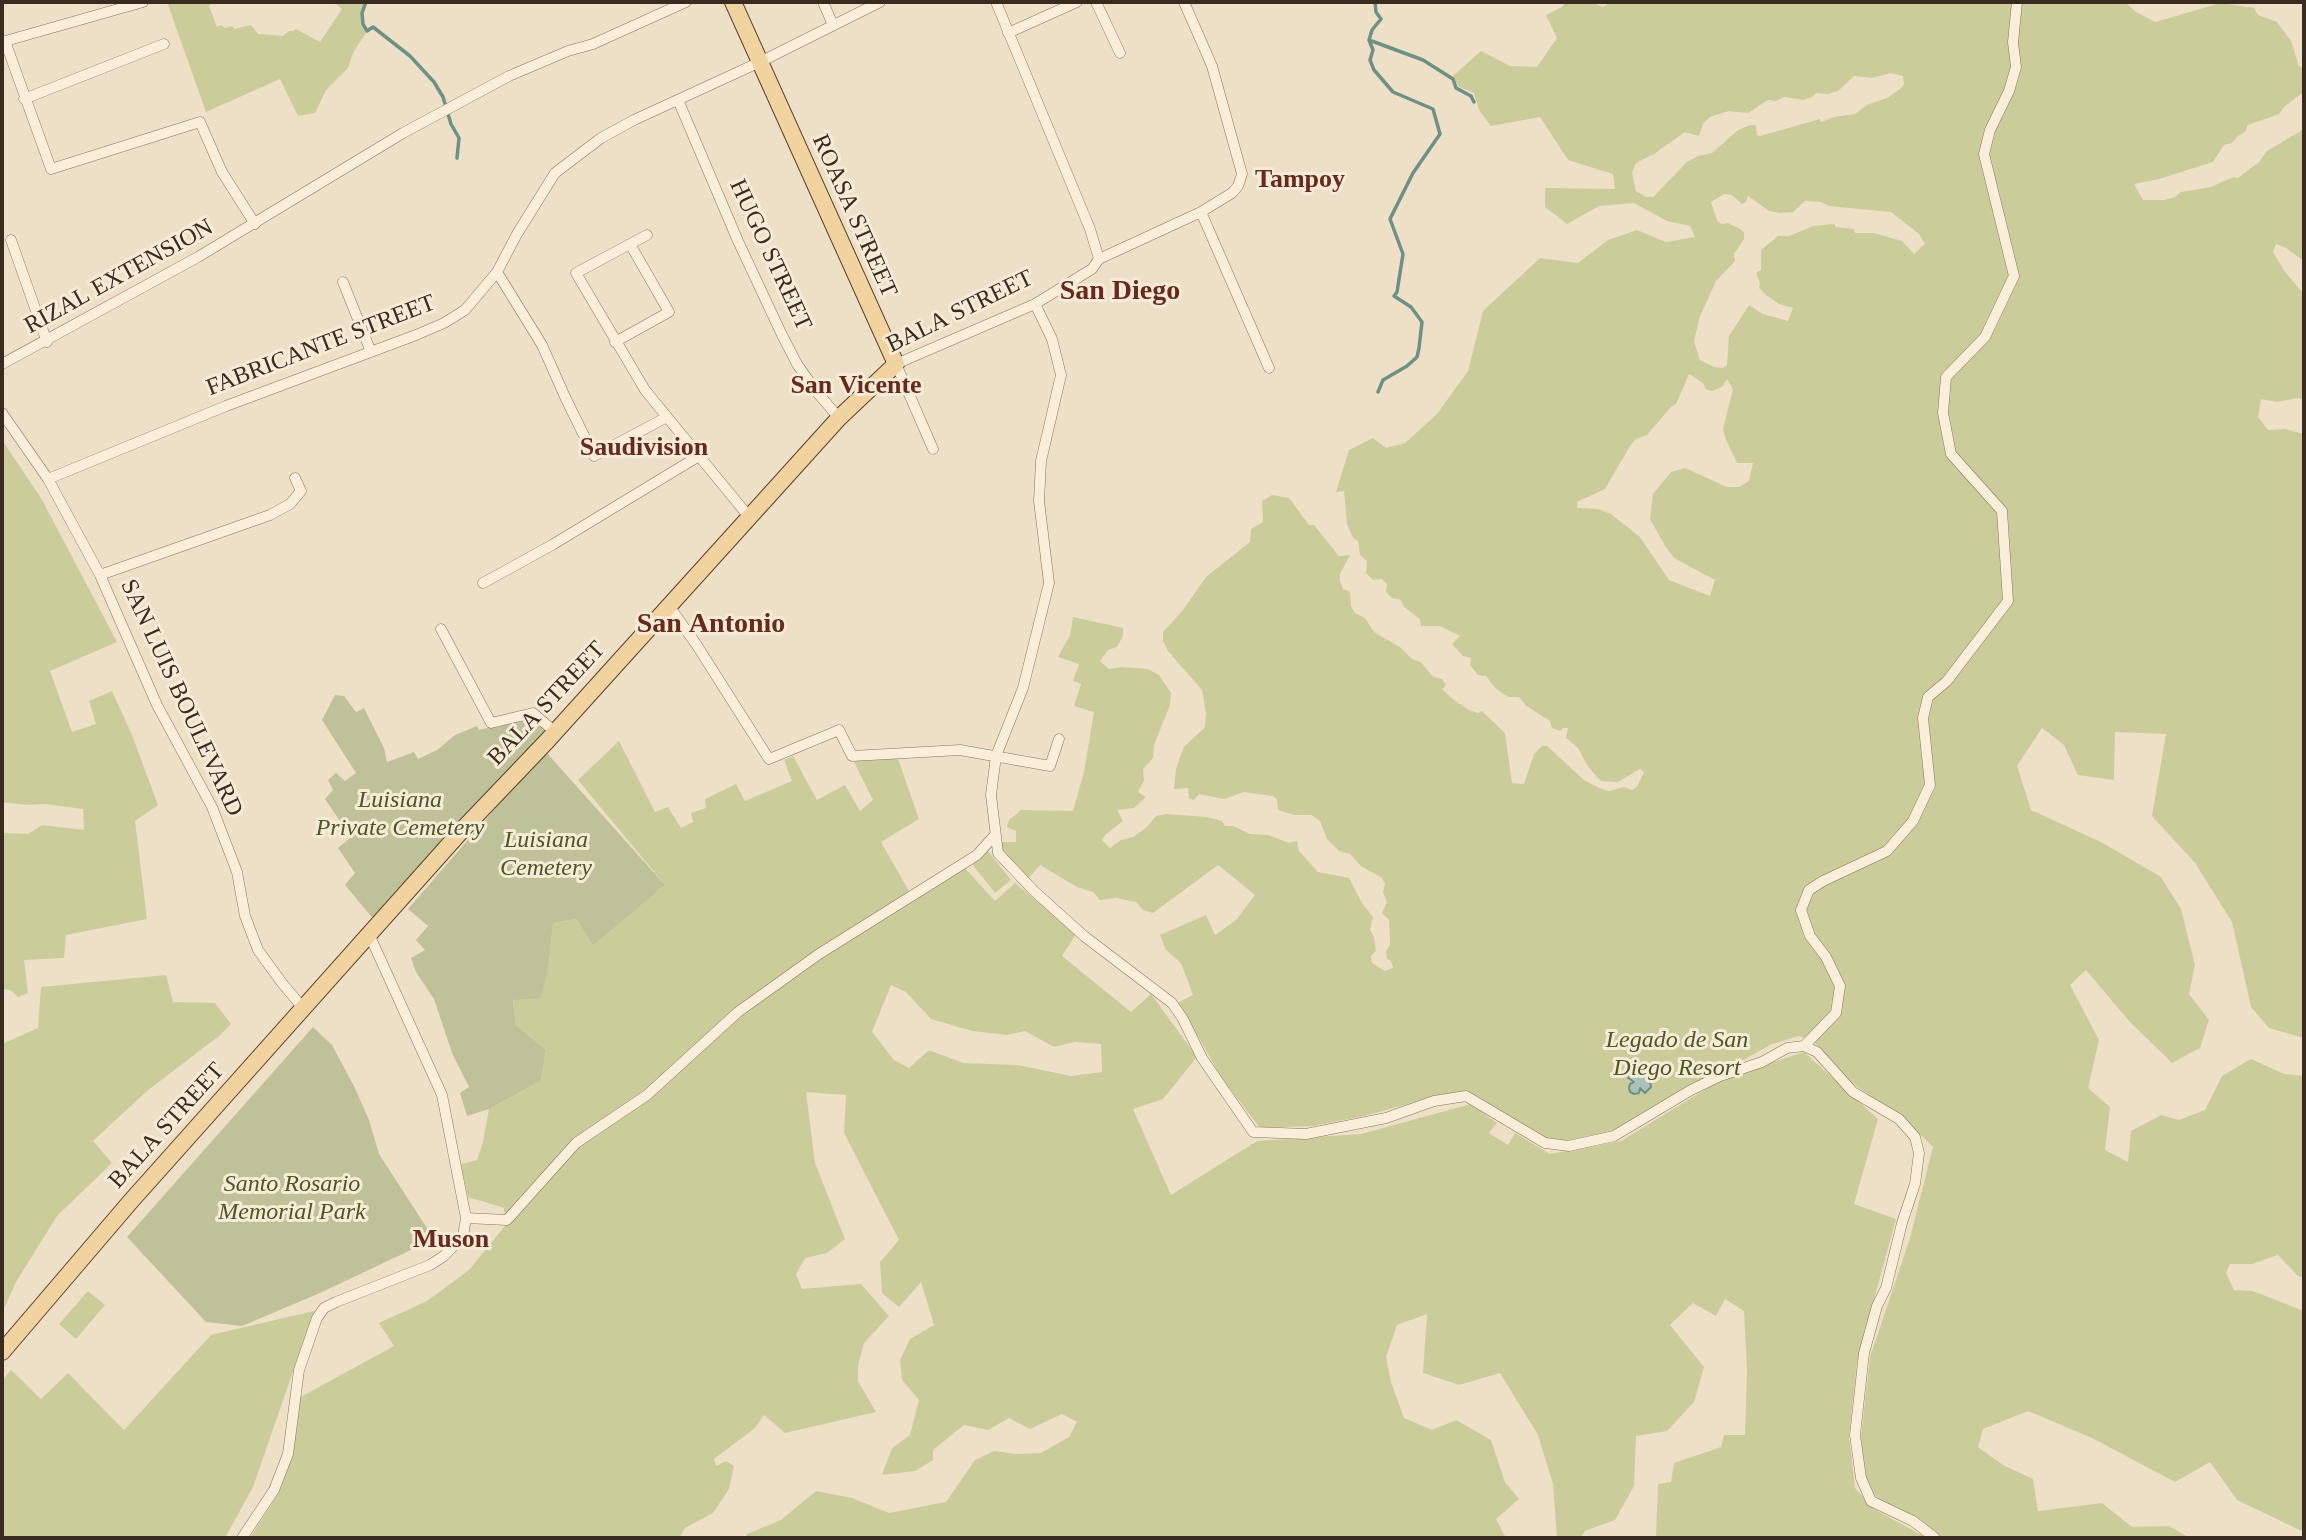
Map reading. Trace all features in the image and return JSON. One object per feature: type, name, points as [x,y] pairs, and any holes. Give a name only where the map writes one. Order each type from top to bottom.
[{"type":"main road","name":"ROASA STREET","points":[[733,2],[896,364]]},
{"type":"main road","name":"BALA STREET","points":[[2,1352],[131,1200],[504,784],[555,732],[839,418],[896,364]]},
{"type":"street","points":[[143,2],[3,42],[51,169],[200,122],[222,172],[255,224]]},
{"type":"street","name":"RIZAL EXTENSION","points":[[2,364],[47,342],[255,224],[403,133],[509,76],[568,51],[593,44],[686,2]]},
{"type":"street","points":[[823,2],[833,25]]},
{"type":"street","name":"FABRICANTE STREET","points":[[48,479],[226,406],[416,335],[465,310],[497,272],[555,173],[601,138],[880,2]]},
{"type":"street","points":[[996,2],[1090,229],[1099,259]]},
{"type":"street","points":[[1008,33],[1077,2]]},
{"type":"street","points":[[1097,2],[1120,53]]},
{"type":"street","name":"BALA STREET","points":[[896,364],[1035,304],[1092,269],[1099,259],[1201,212],[1232,193],[1238,186],[1242,174],[1212,66],[1184,2]]},
{"type":"street","points":[[1804,1046],[1836,1013],[1840,986],[1826,957],[1810,936],[1801,910],[1809,890],[1887,851],[1913,821],[1930,785],[1923,718],[1928,697],[1947,681],[2008,601],[2002,511],[1951,454],[1943,413],[1946,377],[1985,337],[2014,276],[1984,154],[1990,130],[2009,91],[2016,67],[2012,42],[2017,2]]},
{"type":"street","points":[[24,99],[164,44]]},
{"type":"street","name":"HUGO STREET","points":[[678,100],[738,241],[782,335],[803,373],[839,418]]},
{"type":"street","points":[[1201,212],[1269,368]]},
{"type":"street","points":[[647,235],[576,274],[645,390],[750,518]]},
{"type":"street","points":[[11,240],[47,342]]},
{"type":"street","points":[[615,342],[669,312],[630,244]]},
{"type":"street","points":[[497,272],[542,345],[594,456],[667,416]]},
{"type":"street","points":[[343,282],[371,352]]},
{"type":"street","points":[[1035,304],[1052,339],[1061,375],[1041,461],[1039,501],[1049,583],[1023,688],[996,756],[991,795],[998,853],[1034,891],[1084,936],[1172,1003],[1183,1018],[1202,1058],[1254,1132],[1306,1133],[1386,1118],[1434,1101],[1465,1096],[1545,1143],[1569,1146],[1614,1136],[1691,1090],[1720,1076],[1762,1062],[1787,1048],[1804,1046],[1817,1052],[1853,1092],[1899,1119],[1914,1137],[1919,1153],[1915,1184],[1902,1223],[1886,1289],[1877,1306],[1864,1353],[1855,1435],[1861,1478],[1871,1501],[1913,1521],[1935,1538]]},
{"type":"street","name":"ROASA STREET","points":[[896,364],[933,449]]},
{"type":"street","name":"SAN LUIS BOULEVARD","points":[[2,413],[48,479],[100,575],[157,705],[212,807],[237,872],[251,936],[264,960],[303,1008]]},
{"type":"street","points":[[483,583],[552,545],[699,456]]},
{"type":"street","points":[[100,575],[270,515],[290,505],[301,491],[295,478]]},
{"type":"street","points":[[669,606],[769,759],[839,730],[852,756],[960,750],[1050,766],[1059,738]]},
{"type":"street","points":[[441,629],[491,723],[533,713],[555,732]]},
{"type":"street","points":[[466,1218],[507,1220],[576,1143],[647,1095],[738,1012],[819,954],[977,855],[994,836]]},
{"type":"street","points":[[242,1538],[274,1490],[288,1454],[299,1370],[317,1318],[324,1308],[437,1260],[463,1236],[466,1218],[442,1095],[369,934]]},
{"type":"green space","points":[[167,2],[213,2],[209,6],[217,27],[232,26],[235,29],[251,25],[258,34],[283,36],[296,29],[320,42],[342,9],[333,2],[366,2],[362,13],[367,31],[353,53],[348,68],[326,90],[315,113],[298,116],[280,79],[206,112]]},
{"type":"green space","name":"Legado de San Diego Resort","points":[[1566,2],[1591,2],[1603,7],[1611,2],[2125,2],[2136,12],[2155,22],[2221,3],[2254,8],[2258,15],[2277,22],[2291,41],[2299,66],[2304,69],[2304,92],[2279,114],[2248,125],[2245,132],[2232,143],[2224,145],[2213,162],[2134,184],[2143,200],[2164,200],[2181,192],[2211,187],[2233,177],[2238,178],[2259,162],[2267,151],[2304,129],[2304,261],[2276,244],[2273,252],[2285,272],[2303,293],[2304,400],[2298,398],[2277,402],[2261,399],[2258,417],[2268,430],[2285,429],[2304,434],[2304,1038],[2269,1028],[2251,1007],[2232,922],[2195,863],[2152,816],[2166,734],[2115,732],[2114,780],[2078,775],[2064,745],[2042,728],[2017,766],[2031,810],[2101,842],[2161,877],[2181,909],[2195,965],[2189,994],[2209,1020],[2200,1048],[2172,1063],[2129,1021],[2086,970],[2070,985],[2099,1040],[2088,1088],[2110,1107],[2105,1150],[2128,1162],[2131,1131],[2161,1115],[2179,1120],[2205,1110],[2222,1076],[2251,1059],[2284,1074],[2304,1076],[2304,1278],[2298,1276],[2278,1255],[2252,1264],[2230,1264],[2226,1273],[2234,1290],[2253,1291],[2304,1311],[2304,1532],[2237,1500],[2210,1462],[2175,1482],[2092,1438],[2028,1411],[1983,1429],[1978,1447],[2003,1465],[2033,1479],[2038,1511],[2102,1503],[2132,1527],[2169,1526],[2190,1538],[1942,1538],[1912,1516],[1882,1502],[1872,1492],[1863,1473],[1861,1437],[1870,1357],[1910,1238],[1933,1147],[1899,1114],[1860,1089],[1837,1069],[1815,1043],[1799,1036],[1772,1044],[1639,1118],[1602,1135],[1576,1141],[1544,1138],[1477,1098],[1427,1099],[1313,1126],[1260,1128],[1221,1077],[1199,1038],[1175,1004],[1193,995],[1181,963],[1166,950],[1160,935],[1206,915],[1215,935],[1236,920],[1255,895],[1218,865],[1153,913],[1143,910],[1136,902],[1116,898],[1100,900],[1093,892],[1077,887],[1040,865],[1027,880],[1001,853],[998,842],[1016,842],[1016,831],[1007,827],[1009,820],[1021,810],[1073,811],[1084,772],[1094,712],[1074,706],[1081,684],[1073,681],[1079,664],[1058,657],[1070,635],[1073,617],[1123,628],[1123,636],[1117,647],[1108,650],[1100,661],[1109,669],[1148,669],[1159,675],[1171,693],[1170,705],[1154,745],[1153,758],[1143,769],[1144,781],[1138,792],[1146,797],[1134,808],[1117,810],[1123,821],[1102,840],[1110,848],[1121,840],[1133,837],[1156,816],[1166,814],[1207,817],[1250,834],[1269,835],[1289,843],[1297,841],[1299,851],[1318,872],[1349,878],[1373,917],[1370,930],[1376,951],[1371,956],[1372,963],[1385,971],[1393,968],[1391,961],[1387,959],[1386,951],[1390,945],[1389,920],[1382,913],[1387,902],[1383,892],[1385,884],[1382,878],[1361,866],[1350,854],[1339,851],[1327,839],[1320,821],[1311,815],[1294,815],[1278,810],[1277,800],[1273,796],[1244,792],[1224,799],[1199,794],[1194,800],[1189,798],[1188,788],[1174,789],[1176,768],[1184,747],[1205,727],[1206,713],[1202,690],[1168,651],[1163,641],[1163,632],[1183,610],[1206,577],[1250,542],[1251,529],[1263,522],[1262,501],[1272,495],[1289,498],[1309,525],[1314,525],[1339,556],[1350,555],[1340,574],[1340,581],[1343,589],[1350,592],[1351,606],[1355,613],[1365,618],[1374,632],[1400,647],[1412,659],[1421,662],[1432,676],[1442,679],[1446,685],[1442,689],[1454,700],[1469,710],[1478,713],[1482,711],[1505,733],[1512,783],[1524,784],[1534,754],[1542,746],[1547,746],[1584,780],[1599,788],[1609,791],[1624,787],[1632,790],[1637,787],[1644,772],[1640,769],[1618,782],[1601,781],[1589,768],[1578,748],[1566,738],[1568,728],[1560,731],[1552,728],[1550,721],[1525,705],[1519,697],[1509,697],[1496,689],[1486,676],[1478,675],[1470,665],[1471,658],[1463,656],[1452,644],[1460,636],[1440,626],[1421,626],[1420,619],[1404,607],[1401,600],[1392,598],[1386,592],[1387,584],[1382,579],[1373,580],[1366,573],[1367,561],[1360,555],[1358,541],[1353,538],[1347,524],[1344,491],[1336,492],[1349,450],[1373,438],[1386,448],[1405,443],[1437,414],[1468,371],[1483,311],[1540,258],[1578,263],[1608,240],[1637,230],[1666,242],[1695,237],[1690,226],[1667,221],[1634,203],[1599,206],[1567,224],[1545,207],[1545,188],[1615,189],[1613,174],[1568,160],[1540,117],[1491,126],[1479,110],[1474,93],[1459,87],[1453,76],[1481,51],[1510,66],[1537,67],[1557,38],[1546,15]],"holes":[[[1891,73],[1903,76],[1904,84],[1901,88],[1855,114],[1821,122],[1820,119],[1760,136],[1757,135],[1756,125],[1750,125],[1738,130],[1712,153],[1687,162],[1653,197],[1646,197],[1636,191],[1632,173],[1636,163],[1685,132],[1699,136],[1703,124],[1710,117],[1729,111],[1748,113],[1768,100],[1776,101],[1784,97],[1803,100],[1816,93],[1828,94],[1838,91],[1854,76],[1872,78]],[[1724,194],[1732,195],[1742,204],[1748,196],[1769,211],[1780,213],[1793,212],[1805,201],[1891,212],[1919,234],[1925,244],[1914,254],[1902,241],[1874,233],[1855,233],[1854,229],[1835,227],[1835,224],[1813,226],[1789,236],[1778,236],[1761,250],[1761,270],[1756,273],[1759,288],[1766,295],[1779,304],[1793,308],[1788,321],[1763,314],[1749,305],[1729,336],[1727,365],[1723,368],[1714,367],[1700,360],[1694,341],[1700,316],[1716,281],[1735,261],[1734,254],[1744,239],[1744,232],[1728,223],[1718,222],[1711,202]],[[1689,374],[1712,391],[1722,387],[1727,379],[1733,389],[1723,429],[1726,440],[1737,463],[1753,463],[1749,481],[1739,487],[1727,487],[1685,468],[1671,472],[1653,494],[1650,519],[1665,546],[1674,558],[1715,580],[1710,596],[1669,580],[1640,537],[1611,514],[1598,509],[1577,508],[1577,502],[1605,489],[1630,446],[1636,439],[1647,435],[1676,404]]]},
{"type":"green space","points":[[2,440],[41,498],[117,642],[50,671],[72,732],[96,724],[89,701],[112,691],[158,805],[135,821],[147,919],[66,935],[64,958],[24,960],[28,993],[18,997],[10,990],[2,989],[2,833],[28,834],[42,825],[84,830],[83,809],[2,802]]},
{"type":"green space","name":"Luisiana Private Cemetery","points":[[335,695],[344,696],[356,712],[364,708],[384,748],[387,762],[414,752],[418,759],[437,750],[455,735],[477,726],[479,730],[531,717],[548,731],[375,921],[345,885],[355,873],[338,848],[351,837],[325,799],[333,790],[328,780],[336,773],[345,781],[356,773],[322,720]]},
{"type":"green space","points":[[619,741],[655,812],[668,807],[681,828],[693,822],[691,813],[706,808],[705,799],[736,784],[745,801],[792,781],[784,760],[793,756],[817,800],[845,785],[860,811],[873,800],[852,758],[897,756],[919,819],[881,842],[913,898],[964,867],[995,901],[1015,883],[1076,934],[1062,956],[1131,1012],[1151,994],[1197,1057],[1163,1099],[1133,1109],[1171,1195],[1257,1141],[1361,1134],[1471,1104],[1497,1123],[1489,1133],[1508,1145],[1515,1133],[1550,1154],[1621,1141],[1724,1078],[1804,1052],[1878,1119],[1854,1204],[1896,1219],[1857,1362],[1849,1436],[1855,1488],[1874,1509],[1927,1538],[1654,1538],[1658,1484],[1671,1482],[1674,1463],[1721,1447],[1724,1435],[1745,1435],[1747,1369],[1744,1311],[1725,1299],[1716,1316],[1693,1303],[1670,1325],[1704,1367],[1694,1402],[1667,1431],[1636,1436],[1634,1486],[1615,1520],[1585,1531],[1580,1538],[1557,1538],[1553,1484],[1538,1435],[1500,1373],[1459,1385],[1423,1373],[1427,1314],[1397,1325],[1386,1357],[1391,1382],[1404,1418],[1432,1430],[1456,1420],[1491,1440],[1505,1482],[1519,1499],[1496,1519],[1506,1538],[745,1538],[747,1534],[781,1520],[816,1491],[852,1498],[889,1513],[946,1502],[975,1460],[994,1451],[1015,1454],[1041,1453],[1069,1437],[1077,1422],[1062,1414],[1030,1429],[1009,1418],[988,1430],[964,1425],[933,1450],[933,1460],[915,1471],[882,1475],[892,1448],[910,1435],[919,1400],[902,1380],[900,1360],[910,1339],[934,1325],[921,1282],[899,1307],[882,1293],[880,1262],[899,1240],[844,1133],[846,1095],[806,1092],[815,1163],[845,1239],[827,1253],[805,1258],[796,1274],[802,1289],[861,1284],[889,1316],[864,1343],[858,1366],[858,1381],[876,1412],[785,1433],[764,1415],[755,1428],[714,1459],[716,1466],[726,1461],[734,1466],[729,1489],[713,1513],[685,1528],[679,1538],[250,1538],[278,1494],[297,1399],[394,1346],[379,1323],[427,1301],[469,1270],[505,1226],[504,1208],[468,1197],[461,1164],[477,1160],[489,1109],[541,1081],[546,1050],[516,1025],[513,999],[548,972],[553,923],[576,919],[593,946],[665,885],[578,780]],"holes":[[[891,985],[906,992],[931,1019],[972,1031],[1007,1035],[1025,1031],[1054,1047],[1075,1042],[1101,1044],[1102,1072],[1071,1076],[1018,1065],[963,1063],[929,1050],[909,1068],[894,1060],[872,1032]]]},
{"type":"green space","name":"Luisiana Cemetery","points":[[545,751],[665,885],[593,946],[576,919],[553,923],[548,972],[540,998],[513,1000],[516,1025],[546,1050],[541,1081],[489,1109],[467,1116],[460,1093],[469,1087],[452,1053],[434,999],[416,972],[411,958],[425,950],[416,940],[428,926],[408,909]]},
{"type":"green space","points":[[988,851],[1011,880],[995,893],[972,864]]},
{"type":"green space","points":[[166,975],[173,1002],[215,1003],[231,1024],[147,1091],[93,1141],[112,1163],[57,1216],[16,1282],[2,1313],[2,1044],[38,1028],[41,987]]},
{"type":"green space","name":"Santo Rosario Memorial Park","points":[[313,1027],[332,1045],[369,1120],[379,1154],[434,1239],[320,1293],[242,1326],[206,1322],[127,1237]]},
{"type":"green space","points":[[88,1291],[105,1305],[76,1339],[59,1324]]},
{"type":"green space","points":[[314,1311],[253,1487],[225,1538],[2,1538],[2,1381],[11,1370],[41,1399],[68,1373],[124,1430],[211,1335]]},
{"type":"water","points":[[1639,1070],[1650,1081],[1651,1087],[1645,1093],[1640,1088],[1639,1093],[1634,1094],[1629,1088],[1634,1082],[1628,1078]]},
{"type":"waterway","points":[[366,2],[362,13],[367,31],[373,27],[410,56],[434,82],[443,97],[451,124],[459,138],[457,158]]},
{"type":"waterway","points":[[1375,2],[1376,12],[1381,19],[1372,30],[1369,40],[1423,60],[1453,79],[1456,88],[1471,96],[1474,102]]},
{"type":"waterway","points":[[1369,40],[1373,50],[1370,60],[1374,70],[1393,92],[1433,109],[1440,134],[1413,173],[1390,219],[1403,254],[1394,296],[1411,307],[1422,322],[1417,357],[1383,380],[1378,392]]},
{"type":"district","name":"Tampoy","points":[[1300,180]]},
{"type":"district","name":"San Diego","points":[[1120,292]]},
{"type":"district","name":"San Vicente","points":[[856,386]]},
{"type":"district","name":"Saudivision","points":[[644,448]]},
{"type":"district","name":"San Antonio","points":[[711,625]]},
{"type":"district","name":"Muson","points":[[451,1240]]}]
